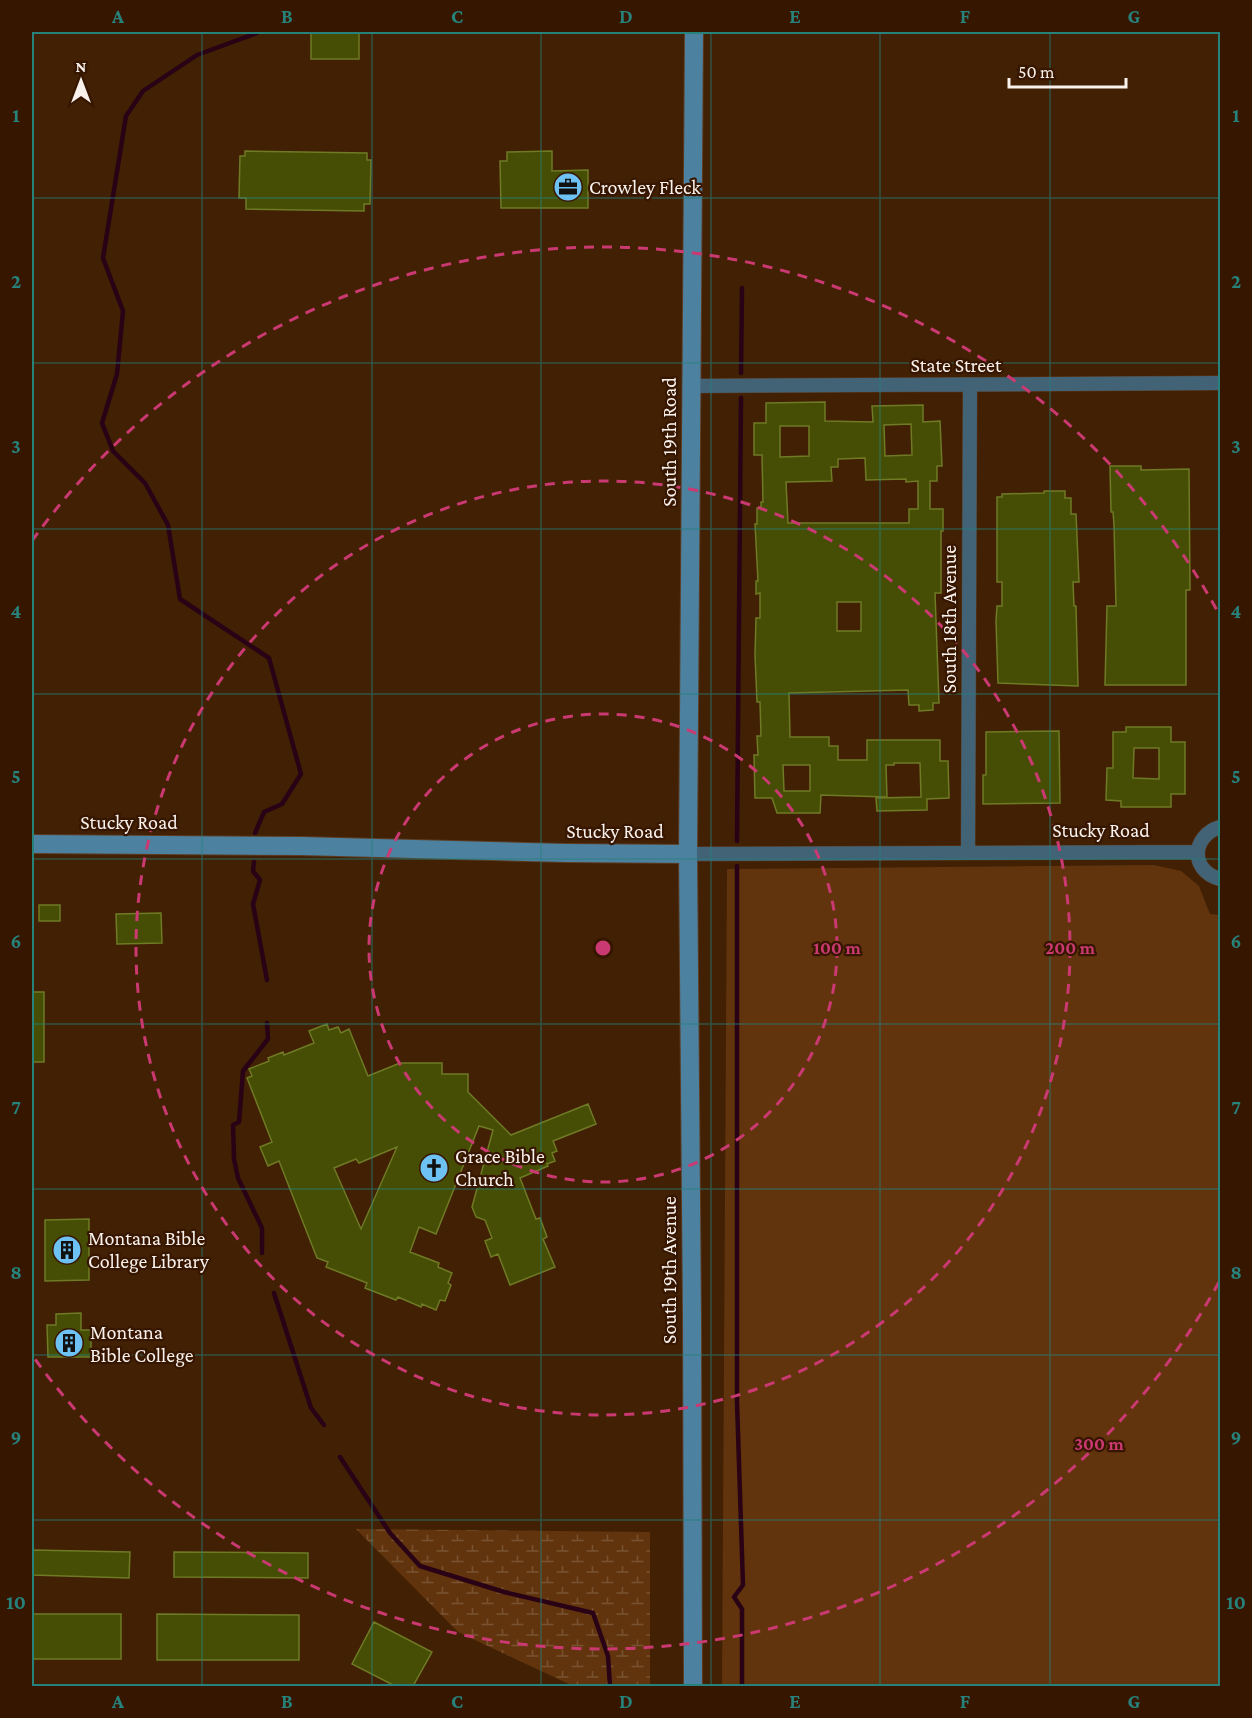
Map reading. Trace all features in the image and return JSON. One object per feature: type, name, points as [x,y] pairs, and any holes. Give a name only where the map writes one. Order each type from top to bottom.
[{"type":"main road","name":"South 19th Road","points":[[688,854],[694,32]]},
{"type":"main road","name":"Stucky Road","points":[[32,844],[301,846],[688,854]]},
{"type":"main road","name":"South 19th Avenue","points":[[688,854],[693,1686]]},
{"type":"street","name":"State Street","points":[[692,386],[1221,383]]},
{"type":"street","name":"South 18th Avenue","points":[[968,853],[970,385]]},
{"type":"street","points":[[1221,827],[1205,835],[1198,852],[1199,861],[1204,869],[1210,876],[1221,879]]},
{"type":"street","name":"Stucky Road","points":[[688,854],[1198,852]]},
{"type":"green space","points":[[1154,865],[1181,871],[1199,886],[1210,914],[1220,915],[1220,1686],[722,1686],[727,869]]},
{"type":"green space","points":[[356,1529],[650,1532],[650,1686],[573,1686],[458,1632]]},
{"type":"building","points":[[311,32],[359,32],[359,59],[311,59]]},
{"type":"building","points":[[245,151],[367,153],[367,160],[371,160],[370,204],[364,204],[364,211],[246,209],[246,198],[239,198],[240,156],[245,156]]},
{"type":"building","points":[[552,151],[552,171],[588,170],[588,208],[501,208],[500,161],[507,161],[507,152]]},
{"type":"building","points":[[825,402],[825,421],[873,422],[872,406],[923,405],[923,422],[940,421],[942,466],[937,466],[937,481],[930,481],[930,509],[943,509],[941,593],[935,593],[939,703],[933,703],[933,710],[919,711],[919,705],[909,705],[908,690],[789,693],[790,737],[829,737],[829,746],[838,746],[838,760],[867,760],[867,740],[940,740],[940,761],[948,761],[949,798],[927,799],[927,810],[877,811],[876,798],[921,797],[920,763],[886,765],[887,797],[821,795],[820,813],[777,813],[772,798],[755,798],[754,755],[758,755],[757,736],[761,736],[755,655],[756,618],[760,618],[760,593],[756,594],[756,581],[758,581],[755,524],[757,524],[757,508],[761,507],[761,502],[763,502],[762,455],[754,455],[754,423],[766,423],[766,403]],"holes":[[[911,424],[912,455],[885,456],[884,425]],[[780,426],[809,426],[809,456],[780,457]],[[865,458],[866,480],[918,481],[918,509],[909,509],[909,523],[788,523],[786,482],[832,481],[831,467],[838,467],[838,459]],[[837,602],[861,602],[861,631],[837,631]],[[783,765],[810,765],[810,791],[784,791]]]},
{"type":"building","points":[[1110,466],[1141,466],[1141,470],[1189,469],[1190,590],[1186,590],[1186,685],[1105,685],[1107,606],[1116,606]]},
{"type":"building","points":[[1044,491],[1065,491],[1065,498],[1071,498],[1071,514],[1076,514],[1079,582],[1073,582],[1074,606],[1076,606],[1078,686],[998,683],[996,621],[997,606],[1002,606],[1002,582],[997,582],[997,497],[1002,497],[1002,494],[1044,493]]},
{"type":"building","points":[[1126,727],[1171,727],[1171,742],[1185,742],[1185,794],[1171,794],[1171,807],[1121,807],[1121,801],[1106,800],[1107,768],[1113,768],[1113,732],[1126,732]],"holes":[[[1134,748],[1159,748],[1159,779],[1133,778]]]},
{"type":"building","points":[[1059,731],[1060,803],[983,804],[986,732]]},
{"type":"building","points":[[39,905],[60,905],[60,921],[39,921]]},
{"type":"building","points":[[161,913],[162,943],[117,944],[116,914]]},
{"type":"building","points":[[32,992],[44,992],[44,1062],[32,1062]]},
{"type":"building","points":[[327,1024],[329,1030],[338,1027],[341,1033],[349,1029],[368,1076],[400,1063],[442,1063],[442,1074],[468,1074],[468,1092],[511,1135],[588,1104],[596,1124],[553,1141],[557,1151],[552,1153],[555,1161],[520,1178],[536,1219],[540,1218],[547,1237],[543,1239],[555,1267],[510,1285],[498,1254],[491,1257],[485,1241],[492,1238],[485,1220],[476,1217],[472,1207],[493,1130],[479,1126],[436,1234],[419,1227],[410,1252],[439,1263],[438,1267],[452,1273],[448,1283],[451,1285],[445,1301],[440,1300],[436,1310],[422,1304],[421,1307],[398,1297],[396,1300],[365,1288],[367,1283],[326,1267],[328,1262],[317,1258],[279,1161],[268,1166],[260,1147],[272,1142],[247,1078],[252,1076],[249,1069],[269,1061],[268,1058],[283,1052],[284,1055],[314,1043],[309,1031]],"holes":[[[397,1147],[361,1229],[334,1168],[356,1159],[359,1163]]]},
{"type":"building","name":"Montana Bible College Library","points":[[89,1219],[89,1280],[45,1281],[45,1220]]},
{"type":"building","name":"Montana Bible College","points":[[81,1313],[81,1330],[91,1330],[91,1357],[48,1357],[47,1325],[56,1325],[56,1314]]},
{"type":"building","points":[[32,1550],[130,1552],[129,1578],[32,1575]]},
{"type":"building","points":[[174,1552],[308,1553],[308,1578],[174,1577]]},
{"type":"building","points":[[32,1614],[121,1614],[121,1659],[32,1659]]},
{"type":"building","points":[[157,1614],[299,1615],[299,1660],[157,1660]]},
{"type":"building","points":[[374,1622],[432,1652],[413,1686],[395,1686],[352,1664]]},
{"type":"waterway","points":[[255,833],[264,812],[282,804],[301,774],[269,658],[180,599],[168,525],[145,483],[113,451],[102,423],[117,374],[123,311],[103,258],[126,116],[143,91],[197,55],[257,32]]},
{"type":"waterway","points":[[741,373],[742,288]]},
{"type":"waterway","points":[[737,841],[741,398]]},
{"type":"waterway","points":[[254,862],[253,871],[260,880],[253,904],[267,980]]},
{"type":"waterway","points":[[737,866],[737,1402],[743,1585],[734,1597],[742,1609],[742,1686]]},
{"type":"waterway","points":[[262,1253],[262,1228],[238,1178],[234,1159],[233,1125],[239,1122],[243,1071],[268,1039],[267,1023]]},
{"type":"waterway","points":[[274,1293],[311,1408],[324,1425]]},
{"type":"waterway","points":[[340,1457],[390,1533],[420,1566],[504,1592],[593,1613],[608,1656],[610,1686]]},
{"type":"place","name":"Crowley Fleck","points":[[568,187]]},
{"type":"place","name":"Grace Bible Church","points":[[434,1168]]},
{"type":"place","name":"Montana Bible College Library","points":[[67,1250]]},
{"type":"place","name":"Montana Bible College","points":[[69,1343]]}]
